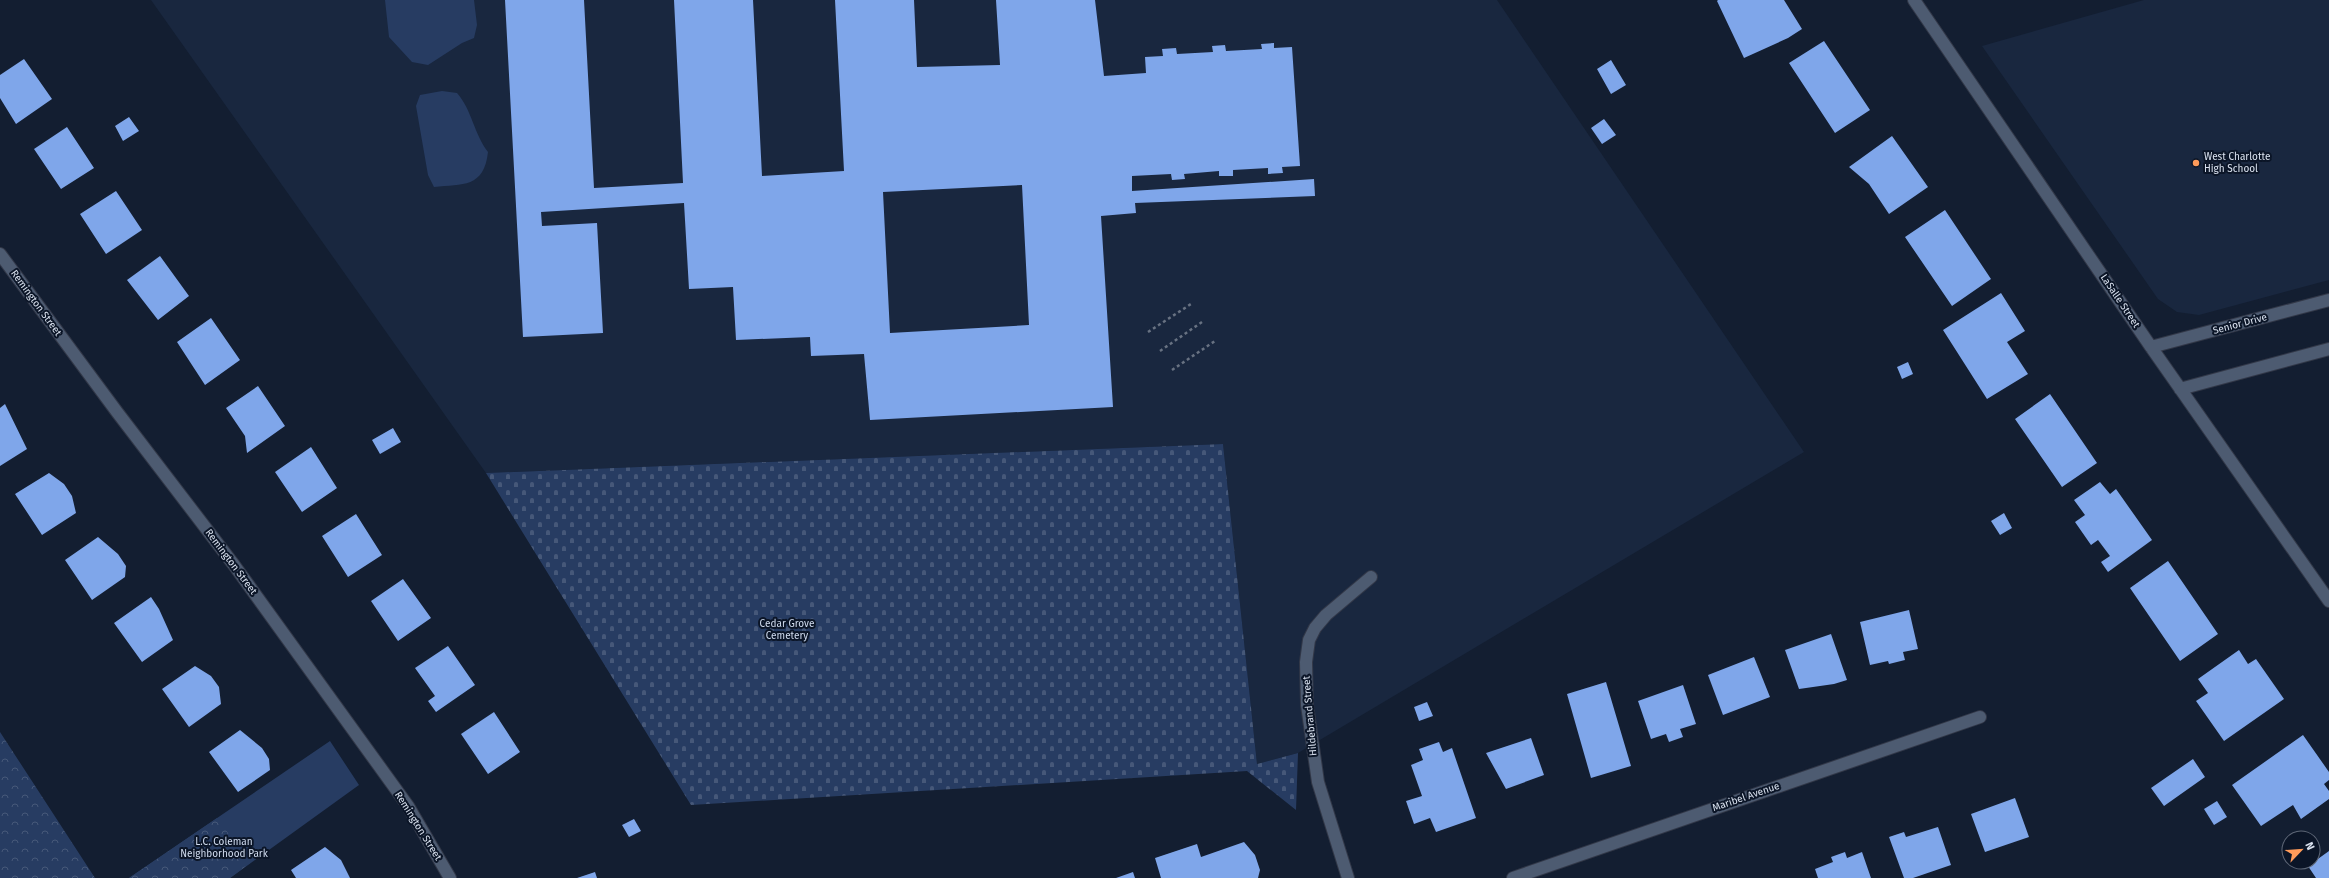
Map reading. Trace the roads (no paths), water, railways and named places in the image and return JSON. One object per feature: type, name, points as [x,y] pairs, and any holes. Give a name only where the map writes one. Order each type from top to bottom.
[{"type":"street","name":"LaSalle Street","points":[[1914,0],[2180,389],[2329,601]]},
{"type":"street","name":"Remington Street","points":[[0,254],[117,412],[234,565],[408,806],[450,878]]},
{"type":"street","name":"Senior Drive","points":[[2151,347],[2329,300]]},
{"type":"street","points":[[2180,389],[2329,349]]},
{"type":"street","name":"Hildebrand Street","points":[[1348,878],[1318,782],[1307,705],[1306,662],[1309,640],[1315,628],[1326,614],[1371,577]]},
{"type":"street","name":"Maribel Avenue","points":[[1513,878],[1980,717]]},
{"type":"place","name":"West Charlotte High School","points":[[2196,163]]},
{"type":"park label","name":"Cedar Grove Cemetery","points":[[787,630]]},
{"type":"park label","name":"L.C. Coleman Neighborhood Park","points":[[224,848]]}]
